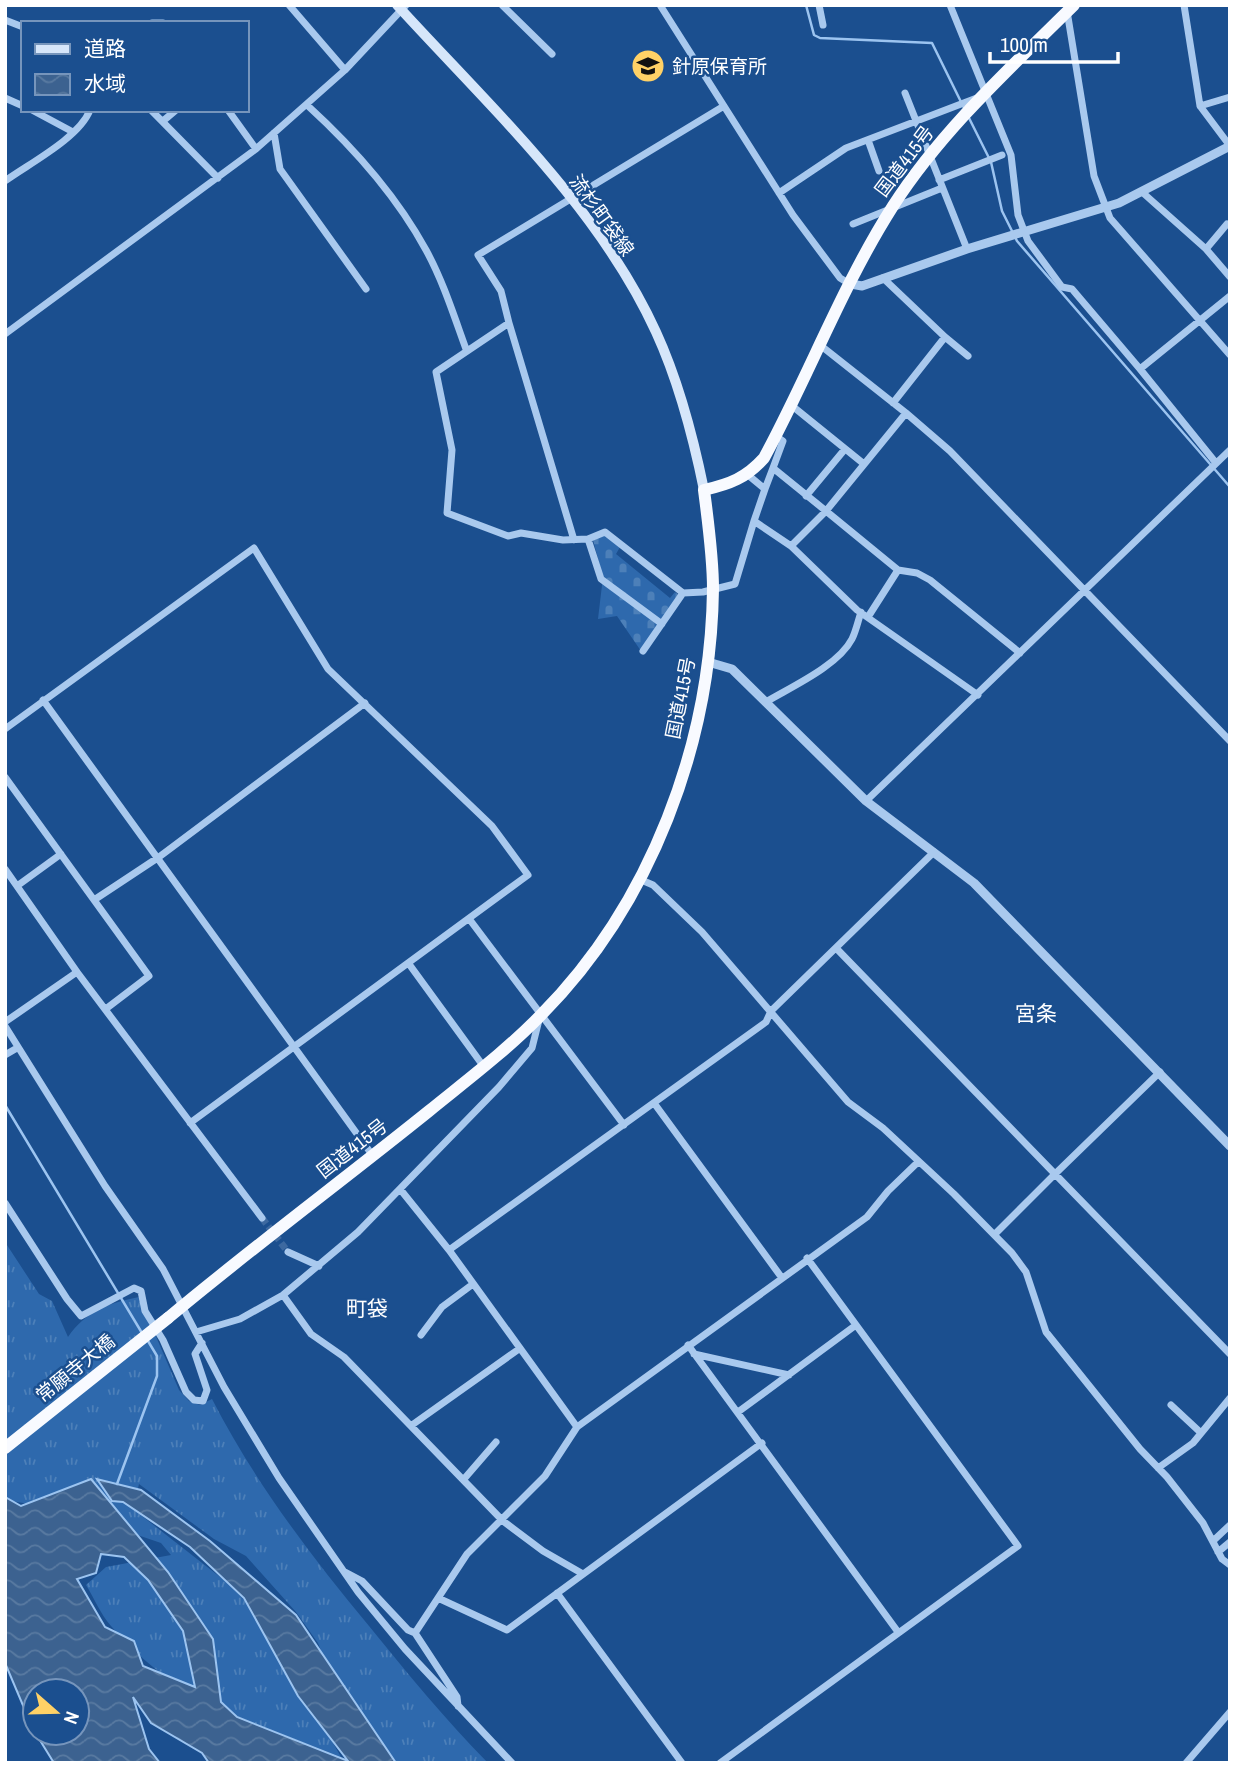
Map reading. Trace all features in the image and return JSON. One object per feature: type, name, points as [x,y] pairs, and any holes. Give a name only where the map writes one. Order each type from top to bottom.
[{"type":"highway","name":"国道415号","points":[[748,475],[764,458],[776,436],[893,206],[929,156],[1069,8]]},
{"type":"highway","points":[[704,489],[731,484],[748,475]]},
{"type":"highway","name":"国道415号","points":[[168,1318],[484,1067],[541,1016],[604,938],[639,879],[667,820],[688,758],[708,662],[713,589],[704,489]]},
{"type":"highway","name":"常願寺大橋","points":[[5,1448],[168,1318]]},
{"type":"main road","name":"流杉町袋線","points":[[401,7],[571,198],[604,241],[656,332],[674,378],[704,489]]},
{"type":"street","points":[[289,5],[345,70]]},
{"type":"street","points":[[502,5],[552,54]]},
{"type":"street","points":[[660,5],[723,106],[831,268],[840,278],[863,286],[967,249],[1105,208],[1142,192],[1230,146],[1200,106],[1184,5]]},
{"type":"street","points":[[819,5],[823,24]]},
{"type":"street","points":[[950,5],[1014,167],[1014,195],[1028,241],[1062,287],[1072,289],[1216,463]]},
{"type":"street","points":[[5,334],[256,149],[345,70],[401,7]]},
{"type":"street","points":[[1069,8],[1094,176],[1105,208],[1110,218],[1230,355]]},
{"type":"street","points":[[905,93],[967,249]]},
{"type":"street","points":[[779,192],[846,148],[916,122],[972,97],[986,95]]},
{"type":"street","points":[[1200,106],[1230,97]]},
{"type":"street","points":[[5,98],[21,105]]},
{"type":"street","points":[[307,106],[343,138],[368,167],[426,249],[466,349]]},
{"type":"street","points":[[574,540],[501,291],[478,255],[723,106]]},
{"type":"street","points":[[36,112],[73,132]]},
{"type":"street","points":[[5,181],[73,132],[86,120],[89,112]]},
{"type":"street","points":[[153,112],[218,178]]},
{"type":"street","points":[[163,121],[174,112]]},
{"type":"street","points":[[229,112],[256,149]]},
{"type":"street","points":[[274,133],[280,169],[366,289]]},
{"type":"street","points":[[868,140],[880,171]]},
{"type":"street","points":[[853,224],[1002,155]]},
{"type":"street","points":[[1142,192],[1206,249],[1230,277]]},
{"type":"street","points":[[1206,249],[1227,224]]},
{"type":"street","points":[[883,278],[968,356]]},
{"type":"street","points":[[1140,369],[1198,318],[1230,296]]},
{"type":"street","points":[[509,323],[466,349],[436,372],[452,450],[447,513],[508,536],[521,533],[574,540],[587,539],[605,532],[683,593],[735,584],[783,441],[776,436]]},
{"type":"street","points":[[893,402],[945,337]]},
{"type":"street","points":[[820,345],[950,451],[1230,741]]},
{"type":"street","points":[[791,405],[864,464]]},
{"type":"street","points":[[791,546],[826,512],[906,413]]},
{"type":"street","points":[[806,496],[845,449]]},
{"type":"street","points":[[866,801],[1230,450]]},
{"type":"street","points":[[773,468],[898,570],[917,573],[930,580],[1020,653]]},
{"type":"street","points":[[748,475],[765,489]]},
{"type":"street","points":[[754,521],[791,546],[864,614],[978,695]]},
{"type":"street","points":[[587,539],[601,579],[662,624]]},
{"type":"street","points":[[5,729],[254,548],[328,669],[492,826],[528,875],[471,920],[293,1046],[190,1123]]},
{"type":"street","points":[[766,702],[819,671],[844,649],[864,614],[898,570]]},
{"type":"street","points":[[643,651],[683,593]]},
{"type":"street","points":[[708,662],[732,669],[866,801],[974,883],[1230,1146]]},
{"type":"street","points":[[43,700],[159,856],[373,1156]]},
{"type":"street","points":[[94,900],[159,856],[365,703]]},
{"type":"street","points":[[5,777],[149,976],[107,1008]]},
{"type":"street","points":[[449,1250],[766,1021],[771,1011],[934,852]]},
{"type":"street","points":[[17,886],[61,854]]},
{"type":"street","points":[[5,869],[77,972],[107,1008],[262,1218]]},
{"type":"street","points":[[639,879],[653,885],[702,932],[848,1102],[883,1128],[995,1234],[1026,1272],[1046,1332],[1203,1523],[1218,1552],[1230,1565]]},
{"type":"street","points":[[471,920],[624,1125]]},
{"type":"street","points":[[836,948],[1230,1354]]},
{"type":"street","points":[[409,964],[484,1067]]},
{"type":"street","points":[[77,972],[5,1024],[17,1048],[105,1186],[163,1269],[223,1387],[279,1478],[345,1572],[405,1649],[512,1763]]},
{"type":"street","points":[[196,1332],[240,1319],[283,1295],[319,1266],[467,1124],[532,1048],[541,1016]]},
{"type":"street","points":[[5,1055],[17,1048]]},
{"type":"street","points":[[995,1234],[1160,1072]]},
{"type":"street","points":[[654,1102],[782,1278]]},
{"type":"street","points":[[415,1633],[467,1554],[503,1521],[545,1476],[577,1427],[867,1217],[888,1191],[917,1163]]},
{"type":"street","points":[[400,1189],[449,1250],[577,1427]]},
{"type":"street","points":[[5,1203],[67,1299],[81,1316],[126,1290],[134,1287],[141,1291],[145,1311],[163,1340],[186,1392],[194,1400],[203,1401],[207,1390],[195,1354],[202,1343]]},
{"type":"street","points":[[288,1252],[319,1266]]},
{"type":"street","points":[[720,1763],[1018,1546],[807,1258]]},
{"type":"street","points":[[421,1335],[442,1307],[473,1284]]},
{"type":"street","points":[[283,1295],[311,1334],[344,1357],[503,1521],[543,1551],[583,1574]]},
{"type":"street","points":[[738,1412],[856,1325]]},
{"type":"street","points":[[688,1345],[898,1632]]},
{"type":"street","points":[[412,1425],[519,1349]]},
{"type":"street","points":[[694,1353],[789,1375]]},
{"type":"street","points":[[1158,1468],[1193,1443],[1230,1398]]},
{"type":"street","points":[[1171,1405],[1200,1432]]},
{"type":"street","points":[[464,1479],[496,1442]]},
{"type":"street","points":[[438,1598],[507,1630],[762,1443]]},
{"type":"street","points":[[1213,1541],[1230,1525]]},
{"type":"street","points":[[1218,1552],[1230,1542]]},
{"type":"street","points":[[345,1572],[362,1581],[408,1630],[415,1633],[457,1697],[458,1707]]},
{"type":"street","points":[[557,1593],[682,1763]]},
{"type":"street","points":[[1186,1763],[1230,1712]]},
{"type":"green space","points":[[605,535],[620,547],[616,554],[670,598],[675,592],[680,596],[641,651],[617,616],[598,619],[603,577],[593,540]]},
{"type":"green space","points":[[5,1242],[39,1294],[52,1301],[68,1337],[90,1314],[117,1302],[139,1297],[179,1390],[189,1401],[200,1405],[212,1399],[246,1459],[304,1545],[412,1678],[488,1763],[393,1763],[344,1708],[318,1643],[296,1612],[246,1556],[214,1539],[139,1484],[133,1509],[229,1584],[261,1618],[341,1757],[246,1720],[189,1692],[136,1652],[111,1626],[86,1585],[106,1567],[171,1555],[161,1543],[117,1528],[48,1507],[5,1500]]},
{"type":"water","points":[[91,1479],[168,1572],[213,1639],[221,1702],[237,1717],[348,1761],[298,1696],[244,1598],[190,1547],[123,1502],[112,1501],[97,1479],[141,1490],[210,1541],[296,1615],[396,1763],[209,1763],[202,1753],[151,1723],[133,1697],[149,1749],[160,1763],[54,1763],[44,1747],[91,1747],[91,1677],[21,1677],[21,1701],[5,1663],[5,1497],[21,1506]],"holes":[[[101,1554],[124,1557],[148,1580],[183,1631],[195,1687],[143,1666],[134,1641],[105,1627],[77,1579],[96,1573]]]},
{"type":"waterway","points":[[806,5],[814,35],[820,38],[932,43],[965,110]]},
{"type":"waterway","points":[[968,116],[991,162],[1002,211],[1017,241],[1230,487]]},
{"type":"waterway","points":[[5,1105],[142,1333]]},
{"type":"waterway","points":[[117,1484],[157,1376],[157,1356],[148,1341]]},
{"type":"tunnel","points":[[262,1218],[288,1252]]},
{"type":"place","name":"針原保育所","points":[[648,66]]},
{"type":"district","name":"宮条","points":[[1036,1014]]},
{"type":"district","name":"町袋","points":[[367,1309]]}]
